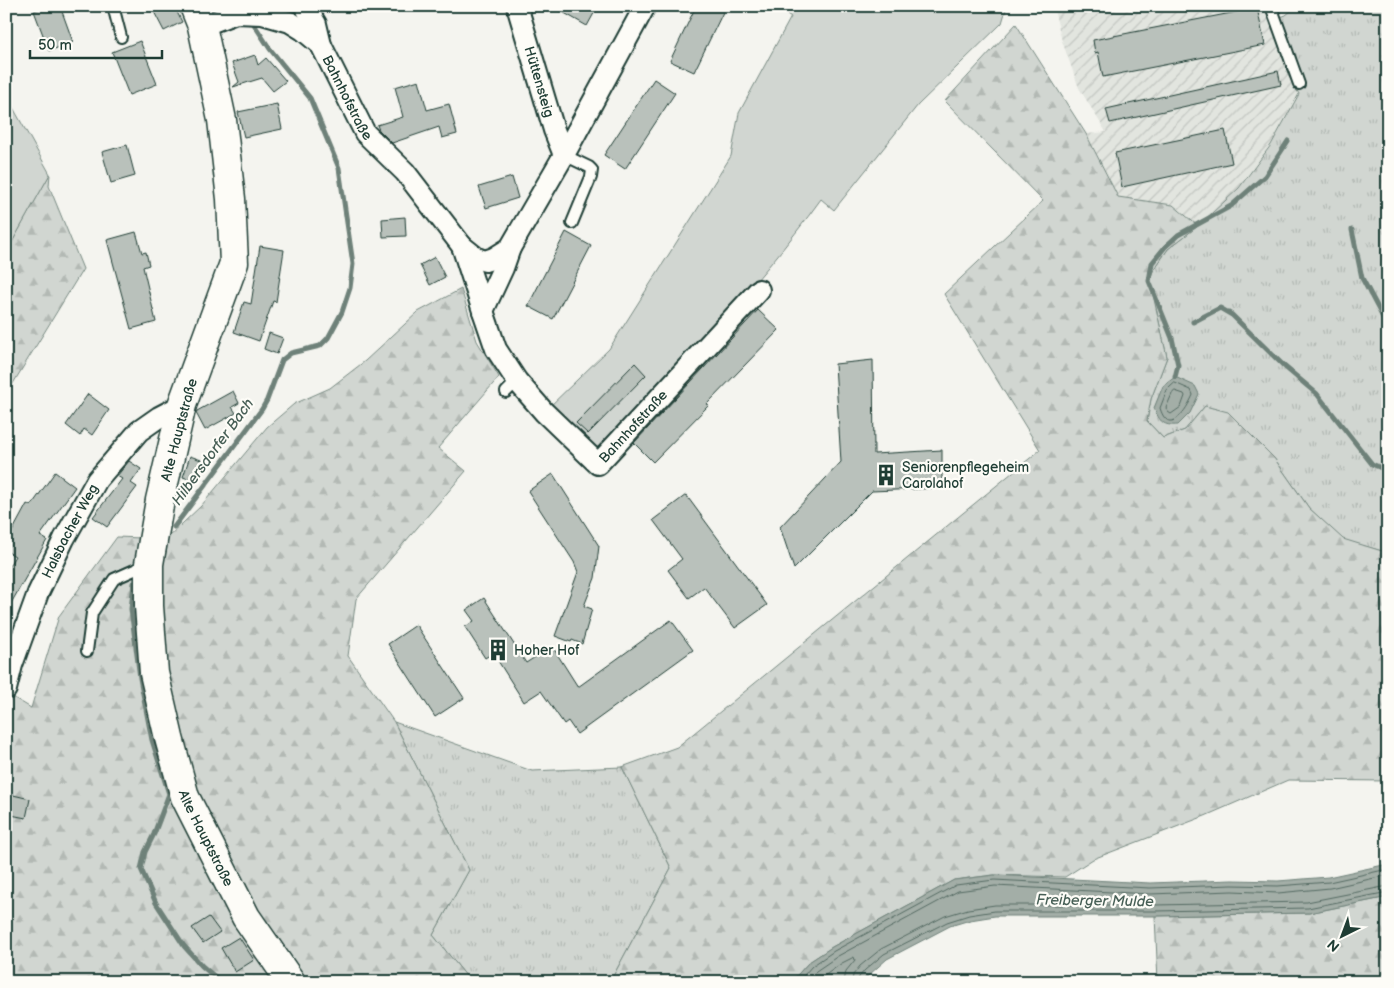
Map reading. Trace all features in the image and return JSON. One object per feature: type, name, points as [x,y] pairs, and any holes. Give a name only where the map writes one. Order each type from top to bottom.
[{"type":"main road","name":"Alte Hauptstraße","points":[[198,16],[222,120],[231,199],[234,263],[182,405],[178,438],[160,500],[148,564],[154,673],[185,797],[246,917],[290,982]]},
{"type":"street","points":[[305,6],[316,24],[321,45]]},
{"type":"street","name":"Hüttensteig","points":[[517,6],[554,130],[564,155]]},
{"type":"street","points":[[483,311],[510,248],[564,155],[644,6]]},
{"type":"street","name":"Bahnhofstraße","points":[[198,16],[262,14],[290,22],[303,30],[321,45],[365,133],[404,172],[462,246],[477,258],[485,261],[510,248]]},
{"type":"street","name":"Bahnhofstraße","points":[[462,246],[496,349],[511,387],[544,412],[598,464],[759,290]]},
{"type":"street","name":"Halsbacher Weg","points":[[6,690],[12,665],[38,593],[64,539],[97,480],[139,431],[159,417],[182,405]]},
{"type":"lane","points":[[113,6],[121,36]]},
{"type":"lane","points":[[1271,6],[1299,84]]},
{"type":"lane","points":[[564,155],[592,170],[591,177],[572,223]]},
{"type":"lane","points":[[87,651],[92,612],[114,579],[148,564]]},
{"type":"shaded area","points":[[1053,6],[1266,6],[1279,38],[1288,75],[1299,94],[1271,145],[1239,188],[1198,226],[1173,205],[1118,198],[1086,134],[1106,132],[1079,88],[1062,41]]},
{"type":"green space","points":[[776,6],[1007,6],[1002,23],[918,105],[834,210],[821,199],[768,267],[740,299],[594,456],[547,409],[609,349],[731,156],[739,113],[791,17]]},
{"type":"green space","points":[[1297,6],[1388,6],[1388,551],[1343,540],[1309,508],[1274,458],[1205,406],[1185,430],[1163,438],[1147,421],[1151,399],[1167,357],[1149,277],[1168,249],[1198,226],[1239,188],[1271,145],[1299,94],[1288,75],[1279,38],[1272,20],[1286,15]]},
{"type":"green space","points":[[1016,24],[1086,134],[1118,197],[1173,205],[1198,226],[1168,249],[1149,277],[1167,357],[1151,399],[1147,421],[1163,438],[1185,430],[1205,406],[1228,412],[1274,458],[1309,508],[1343,539],[1382,551],[1388,551],[1388,781],[1288,780],[1205,816],[1093,859],[1065,877],[994,875],[954,880],[832,947],[809,962],[791,982],[610,982],[671,868],[622,767],[677,747],[1040,450],[944,294],[1043,201],[945,101]]},
{"type":"green space","points":[[6,95],[50,174],[6,253]]},
{"type":"green space","points":[[50,174],[49,186],[83,269],[6,395],[6,253]]},
{"type":"green space","points":[[461,289],[477,341],[499,377],[438,448],[466,471],[356,599],[348,656],[394,722],[469,870],[433,935],[471,982],[6,982],[6,693],[31,708],[59,616],[117,537],[166,539],[201,506],[267,427],[294,404],[330,388],[365,361],[418,312]]},
{"type":"green space","points":[[394,722],[532,771],[622,767],[671,868],[610,982],[471,982],[433,935],[469,870]]},
{"type":"green space","points":[[1388,897],[1388,982],[1158,982],[1155,916],[1309,913]]},
{"type":"water","points":[[1175,377],[1195,386],[1199,394],[1190,413],[1178,425],[1165,424],[1158,417],[1154,408],[1163,386]]},
{"type":"water","name":"Freiberger Mulde","points":[[1388,864],[1388,897],[1309,913],[1155,916],[995,916],[970,920],[950,926],[887,959],[861,982],[791,982],[809,962],[832,947],[954,880],[994,875],[1150,883],[1232,880],[1278,881],[1328,877]]},
{"type":"building","points":[[47,6],[60,6],[73,42],[49,51],[34,11]]},
{"type":"building","points":[[151,6],[174,6],[182,22],[164,31]]},
{"type":"building","points":[[552,6],[598,6],[587,26]]},
{"type":"building","points":[[696,6],[726,6],[694,72],[670,61]]},
{"type":"building","points":[[1257,8],[1265,45],[1103,77],[1098,52],[1095,53],[1093,40]]},
{"type":"building","points":[[140,41],[157,84],[129,95],[112,52]]},
{"type":"building","points":[[255,55],[258,65],[266,58],[286,81],[273,91],[262,78],[233,87],[239,82],[232,63]]},
{"type":"building","points":[[1278,71],[1281,85],[1110,123],[1106,109]]},
{"type":"building","points":[[654,79],[675,93],[625,169],[604,155]]},
{"type":"building","points":[[419,80],[427,110],[449,104],[457,134],[442,138],[439,127],[392,143],[379,130],[377,125],[403,117],[395,87]]},
{"type":"building","points":[[277,104],[282,129],[244,137],[238,112]]},
{"type":"building","points":[[1225,130],[1232,163],[1122,187],[1115,153]]},
{"type":"building","points":[[127,145],[135,176],[111,183],[102,152]]},
{"type":"building","points":[[512,177],[518,198],[486,208],[479,187]]},
{"type":"building","points":[[405,217],[406,236],[383,237],[382,219]]},
{"type":"building","points":[[136,232],[142,253],[146,252],[149,265],[143,267],[156,322],[131,329],[107,240]]},
{"type":"building","points":[[566,232],[591,246],[553,319],[528,306]]},
{"type":"building","points":[[260,246],[284,250],[276,302],[273,301],[259,341],[234,332],[244,302],[251,304]]},
{"type":"building","points":[[435,257],[445,277],[430,285],[420,265]]},
{"type":"building","points":[[758,310],[779,330],[653,462],[634,443]]},
{"type":"building","points":[[269,333],[283,338],[277,354],[264,349]]},
{"type":"building","name":"Seniorenpflegeheim Carolahof","points":[[873,360],[874,454],[942,450],[942,488],[872,491],[794,569],[780,527],[841,462],[835,364]]},
{"type":"building","points":[[635,363],[646,375],[588,434],[576,423]]},
{"type":"building","points":[[233,391],[239,403],[232,407],[236,413],[205,430],[196,413],[197,411]]},
{"type":"building","points":[[88,394],[109,410],[92,435],[84,429],[80,436],[66,425]]},
{"type":"building","points":[[190,456],[204,461],[197,482],[183,477]]},
{"type":"building","points":[[129,461],[141,469],[131,483],[137,487],[107,527],[93,517],[122,479],[117,476]]},
{"type":"building","points":[[55,472],[75,487],[40,536],[47,540],[6,612],[6,571],[15,556],[6,551],[6,543],[27,504],[31,506]]},
{"type":"building","points":[[553,474],[599,546],[595,578],[584,606],[592,609],[582,644],[555,636],[578,572],[574,562],[528,491]]},
{"type":"building","points":[[686,495],[767,605],[735,628],[704,587],[689,598],[668,570],[682,559],[653,520]]},
{"type":"building","points":[[484,598],[526,663],[552,646],[578,687],[671,620],[693,650],[577,734],[568,721],[564,724],[541,691],[524,702],[493,653],[485,658],[465,627],[474,621],[466,610]]},
{"type":"building","points":[[416,625],[464,698],[435,717],[388,644]]},
{"type":"building","points":[[9,794],[30,799],[26,818],[6,814]]},
{"type":"building","points":[[209,917],[220,932],[203,943],[192,928]]},
{"type":"building","points":[[239,937],[254,960],[235,972],[221,948]]},
{"type":"waterway","name":"Hilbersdorfer Bach","points":[[174,527],[262,409],[282,360],[291,353],[320,346],[328,338],[342,312],[350,288],[353,264],[339,168],[310,98],[270,49],[250,18]]},
{"type":"waterway","points":[[1175,377],[1178,365],[1172,338],[1149,281],[1152,263],[1178,235],[1231,206],[1265,176],[1288,141]]},
{"type":"waterway","points":[[1352,230],[1362,278],[1388,327]]},
{"type":"waterway","points":[[1193,322],[1220,308],[1232,315],[1285,367],[1317,394],[1372,464],[1388,471]]},
{"type":"waterway","name":"Hilbersdorfer Bach","points":[[134,583],[131,609],[140,678],[152,740],[169,794],[145,852],[141,869],[156,903],[184,946],[202,966],[221,982]]},
{"type":"place","name":"Seniorenpflegeheim Carolahof","points":[[886,475]]},
{"type":"place","name":"Hoher Hof","points":[[498,650]]}]
